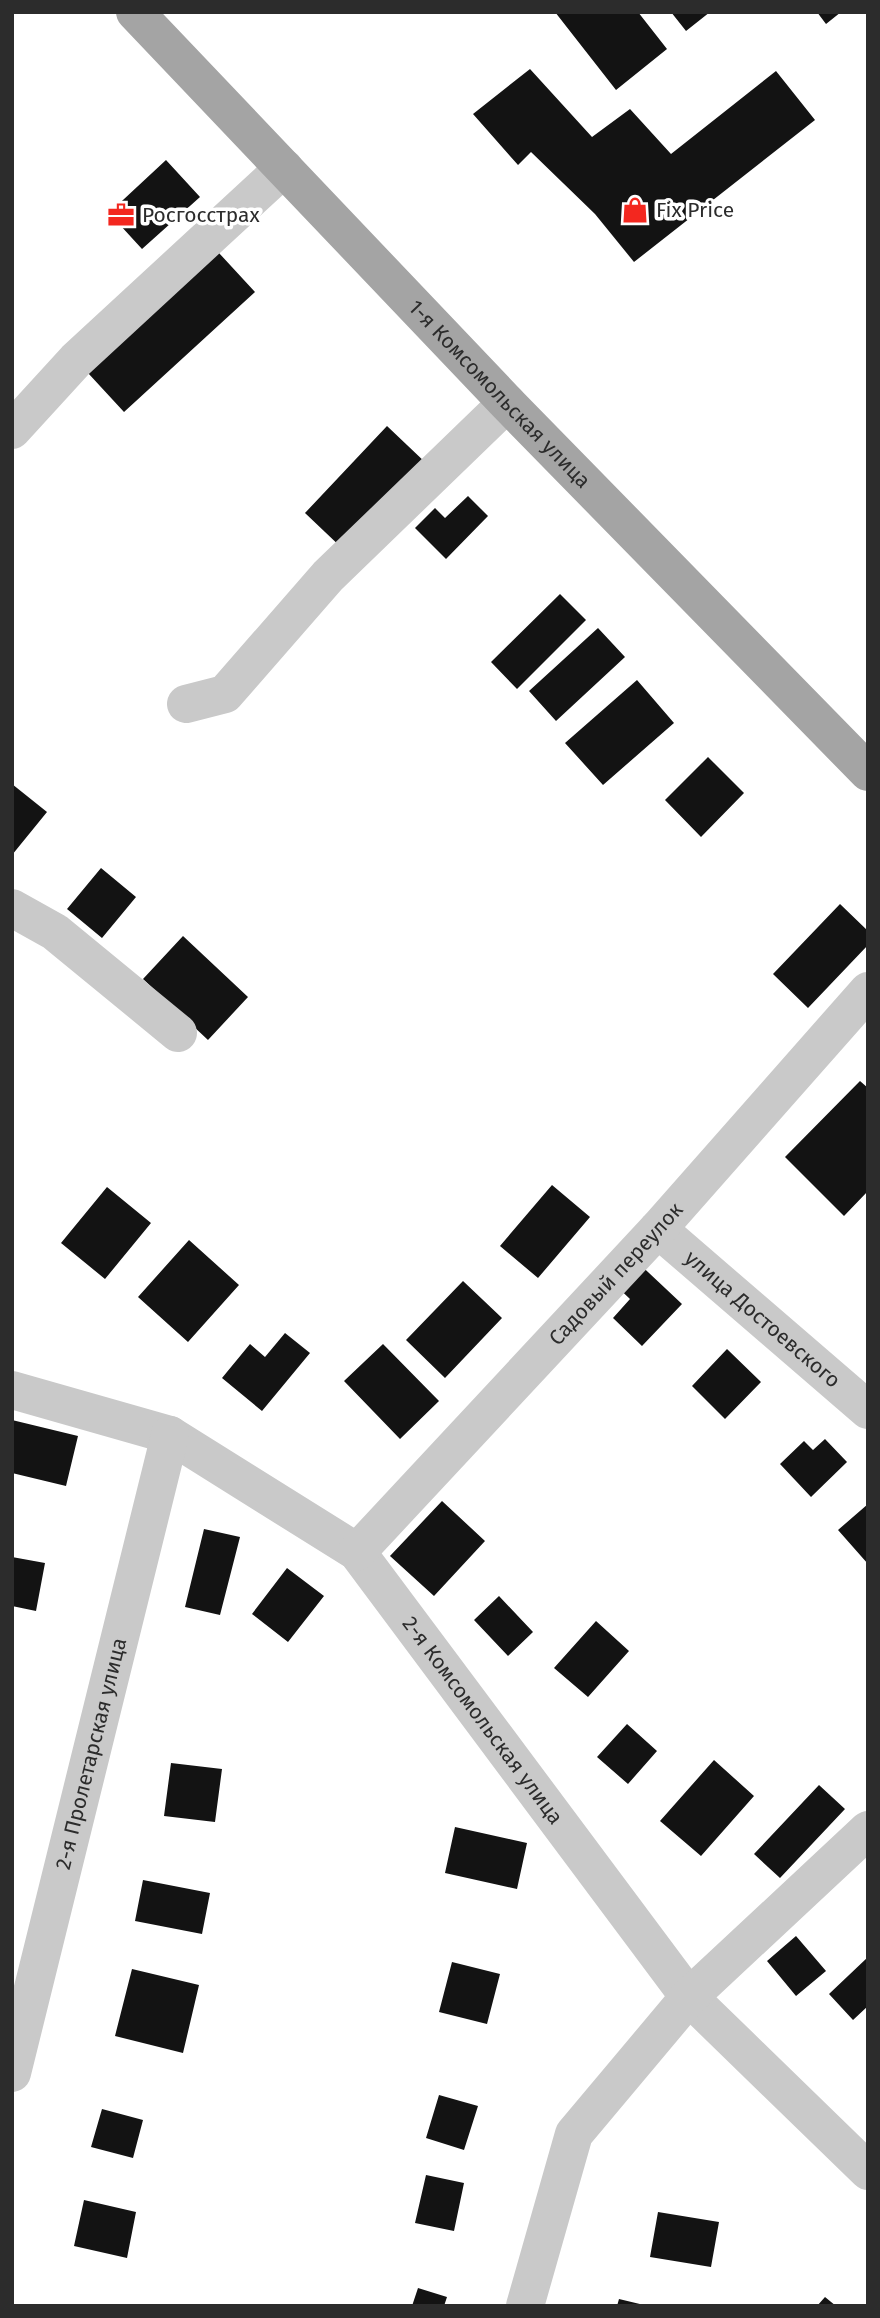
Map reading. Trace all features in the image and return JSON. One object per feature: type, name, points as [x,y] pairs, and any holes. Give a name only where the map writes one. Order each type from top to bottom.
[{"type":"main road","name":"1-я Комсомольская улица","points":[[135,12],[507,402],[868,772]]},
{"type":"street","points":[[12,430],[76,360],[284,168]]},
{"type":"street","points":[[186,704],[225,694],[328,576],[507,402]]},
{"type":"street","points":[[12,908],[55,932],[178,1034]]},
{"type":"street","name":"Садовый переулок","points":[[357,1552],[658,1229],[868,991]]},
{"type":"street","name":"улица Достоевского","points":[[658,1229],[868,1410]]},
{"type":"street","name":"2-я Комсомольская улица","points":[[12,1390],[170,1435],[357,1552],[689,1997],[868,2171]]},
{"type":"street","name":"2-я Пролетарская улица","points":[[12,2073],[170,1435]]},
{"type":"street","points":[[525,2306],[574,2134],[689,1997],[868,1830]]},
{"type":"building","points":[[555,12],[638,12],[667,49],[616,90]]},
{"type":"building","points":[[671,12],[710,12],[686,31]]},
{"type":"building","points":[[817,12],[841,12],[826,24]]},
{"type":"building","points":[[530,69],[592,137],[630,109],[671,154],[776,71],[815,120],[634,262],[595,214],[531,152],[518,165],[473,114]]},
{"type":"building","points":[[166,160],[200,197],[142,249],[109,213]]},
{"type":"building","points":[[207,240],[255,292],[124,412],[76,360]]},
{"type":"building","points":[[387,426],[427,464],[345,551],[305,513]]},
{"type":"building","points":[[468,496],[488,516],[446,559],[415,528],[435,508],[445,518]]},
{"type":"building","points":[[560,594],[586,620],[517,689],[491,662]]},
{"type":"building","points":[[598,628],[625,657],[556,721],[529,691]]},
{"type":"building","points":[[637,680],[674,723],[603,785],[565,743]]},
{"type":"building","points":[[708,757],[744,793],[701,837],[665,800]]},
{"type":"building","points":[[12,784],[47,812],[12,855]]},
{"type":"building","points":[[101,868],[136,897],[102,938],[67,909]]},
{"type":"building","points":[[840,904],[868,931],[868,945],[808,1008],[773,974]]},
{"type":"building","points":[[183,936],[248,997],[208,1040],[143,979]]},
{"type":"building","points":[[860,1081],[868,1088],[868,1191],[844,1216],[785,1157]]},
{"type":"building","points":[[552,1185],[590,1217],[538,1278],[500,1246]]},
{"type":"building","points":[[107,1187],[151,1223],[105,1279],[61,1243]]},
{"type":"building","points":[[189,1240],[239,1285],[188,1342],[138,1297]]},
{"type":"building","points":[[632,1257],[682,1304],[642,1346],[613,1318],[630,1299],[610,1280]]},
{"type":"building","points":[[463,1281],[502,1318],[445,1378],[406,1340]]},
{"type":"building","points":[[285,1333],[310,1353],[262,1411],[222,1378],[250,1344],[265,1357]]},
{"type":"building","points":[[383,1344],[439,1401],[400,1439],[344,1381]]},
{"type":"building","points":[[727,1349],[761,1382],[725,1419],[692,1386]]},
{"type":"building","points":[[12,1420],[78,1436],[66,1486],[12,1473]]},
{"type":"building","points":[[825,1439],[847,1462],[811,1497],[780,1464],[804,1441],[813,1450]]},
{"type":"building","points":[[442,1501],[485,1541],[434,1596],[390,1556]]},
{"type":"building","points":[[868,1504],[868,1564],[838,1530]]},
{"type":"building","points":[[204,1529],[240,1537],[220,1615],[185,1607]]},
{"type":"building","points":[[12,1557],[45,1563],[36,1611],[12,1606]]},
{"type":"building","points":[[287,1568],[324,1596],[288,1642],[252,1614]]},
{"type":"building","points":[[499,1596],[533,1632],[508,1656],[474,1620]]},
{"type":"building","points":[[596,1621],[629,1651],[588,1697],[554,1668]]},
{"type":"building","points":[[627,1724],[657,1751],[628,1784],[597,1757]]},
{"type":"building","points":[[714,1760],[754,1796],[701,1856],[660,1821]]},
{"type":"building","points":[[171,1763],[222,1769],[215,1822],[164,1816]]},
{"type":"building","points":[[819,1785],[845,1809],[780,1878],[754,1854]]},
{"type":"building","points":[[455,1827],[527,1843],[517,1889],[445,1873]]},
{"type":"building","points":[[143,1880],[210,1893],[202,1934],[135,1921]]},
{"type":"building","points":[[796,1936],[826,1971],[796,1996],[767,1961]]},
{"type":"building","points":[[868,1957],[868,2006],[853,2020],[829,1994]]},
{"type":"building","points":[[452,1962],[500,1974],[487,2024],[439,2012]]},
{"type":"building","points":[[132,1969],[199,1985],[183,2053],[115,2036]]},
{"type":"building","points":[[439,2095],[478,2106],[464,2150],[426,2138]]},
{"type":"building","points":[[102,2109],[143,2120],[133,2158],[91,2147]]},
{"type":"building","points":[[426,2175],[464,2183],[454,2231],[415,2223]]},
{"type":"building","points":[[84,2200],[136,2212],[127,2258],[74,2246]]},
{"type":"building","points":[[658,2212],[719,2222],[711,2267],[650,2257]]},
{"type":"building","points":[[418,2288],[447,2297],[444,2306],[412,2306]]},
{"type":"building","points":[[825,2297],[836,2306],[817,2306]]},
{"type":"building","points":[[619,2299],[644,2305],[644,2306],[617,2306]]},
{"type":"place","name":"Fix Price","points":[[635,210]]},
{"type":"place","name":"Росгосстрах","points":[[121,215]]}]
